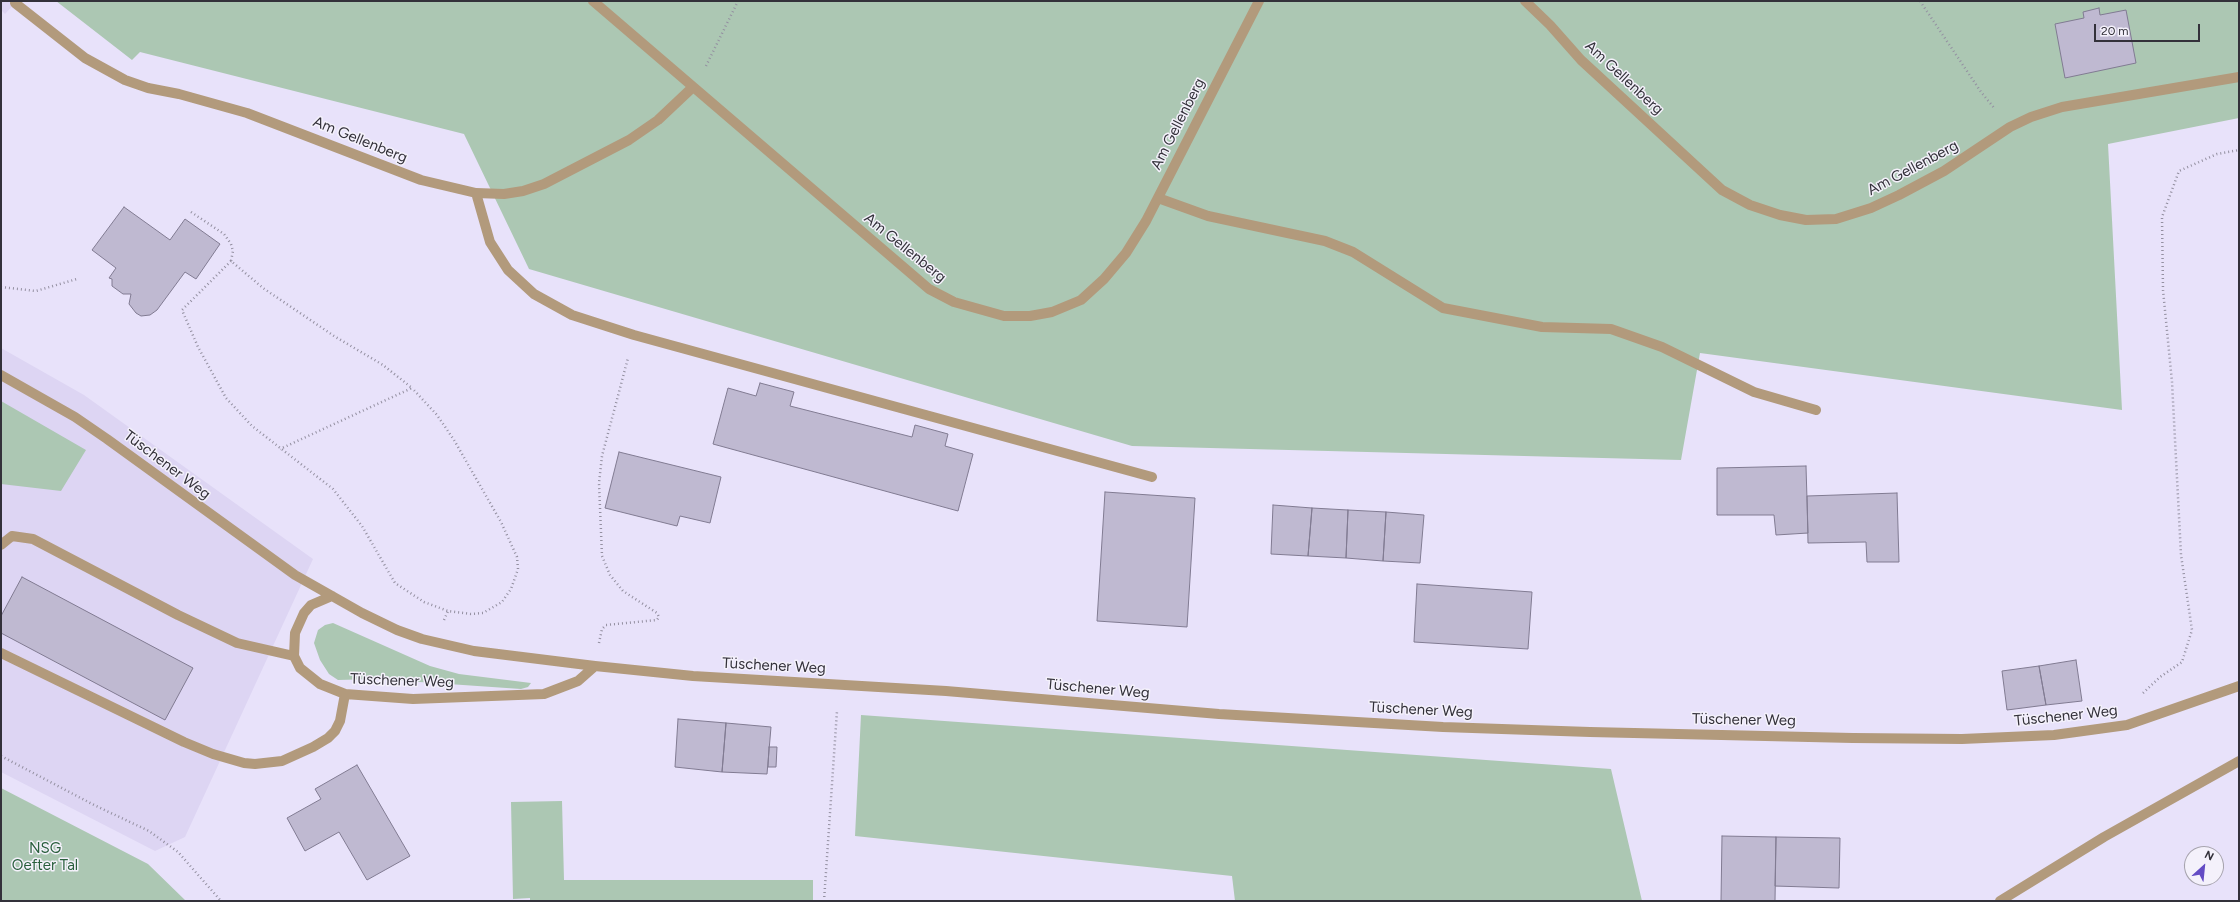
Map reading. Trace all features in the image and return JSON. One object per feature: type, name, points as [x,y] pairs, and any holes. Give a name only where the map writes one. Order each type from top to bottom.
[{"type":"street","name":"Am Gellenberg","points":[[593,1],[929,290],[954,302],[1004,316],[1030,316],[1052,312],[1081,300],[1104,279],[1126,253],[1158,198],[1259,1]]},
{"type":"street","name":"Am Gellenberg","points":[[1525,1],[1550,25],[1581,60],[1722,190],[1750,204],[1780,215],[1806,220],[1836,219],[1871,208],[1944,171],[2010,126],[2031,116],[2062,107],[2239,77]]},
{"type":"street","name":"Am Gellenberg","points":[[15,3],[85,58],[125,80],[247,113],[414,178],[476,193],[504,194],[523,191],[544,184],[629,140],[658,120],[693,87]]},
{"type":"street","points":[[476,193],[490,242],[497,256],[520,282],[550,304],[572,315],[634,335],[1152,477]]},
{"type":"street","points":[[1158,198],[1208,216],[1325,240],[1353,252],[1396,281],[1443,308],[1542,327],[1611,329],[1662,347],[1754,392],[1816,410]]},
{"type":"street","name":"Tüschener Weg","points":[[1,375],[88,426],[266,556],[332,596],[398,630],[429,641],[474,651],[693,676],[946,691],[1219,714],[1443,727],[1582,732],[1962,739],[2054,735],[2127,725],[2239,686]]},
{"type":"street","points":[[1,545],[12,536],[33,540],[237,644],[294,656],[294,633],[304,613],[311,605],[332,596]]},
{"type":"street","points":[[1,653],[184,742],[213,754],[244,763],[260,764],[282,761],[313,748],[328,738],[335,731],[340,721],[345,694]]},
{"type":"street","name":"Tüschener Weg","points":[[294,656],[300,668],[320,684],[345,694],[413,699],[544,694],[578,681],[595,666]]},
{"type":"street","points":[[2000,901],[2104,837],[2239,761]]},
{"type":"path","points":[[693,87],[701,77],[738,1]]},
{"type":"path","points":[[1920,1],[1981,92],[2010,126]]},
{"type":"path","points":[[2141,721],[2137,699],[2160,677],[2182,662],[2192,630],[2181,555],[2172,382],[2163,290],[2162,217],[2179,171],[2216,154],[2239,150]]},
{"type":"path","points":[[191,212],[224,234],[233,250],[231,261],[182,310],[198,347],[226,398],[252,426],[333,489],[362,526],[395,583],[424,602],[448,611],[470,614],[483,613],[502,602],[512,589],[518,569],[517,557],[501,522],[454,440],[437,415],[412,388],[382,365],[334,336],[263,288],[231,261]]},
{"type":"path","points":[[1,287],[36,291],[77,279]]},
{"type":"path","points":[[599,646],[602,629],[606,625],[657,620],[659,617],[654,610],[623,591],[610,575],[602,556],[599,483],[602,456],[634,335]]},
{"type":"path","points":[[280,449],[412,388]]},
{"type":"path","points":[[824,901],[837,711]]},
{"type":"path","points":[[1,756],[94,805],[149,831],[178,852],[221,901]]},
{"type":"shaded area","points":[[1,1],[17,1],[5,14],[1,10]]},
{"type":"shaded area","points":[[1,348],[84,395],[313,559],[185,837],[155,851],[1,772]]},
{"type":"green space","points":[[56,1],[2239,1],[2239,118],[2108,144],[2122,410],[1700,353],[1681,460],[1132,446],[529,269],[464,134],[140,52],[132,60]]},
{"type":"green space","points":[[1,401],[86,450],[61,491],[1,484]]},
{"type":"green space","points":[[333,623],[430,666],[459,674],[531,683],[528,687],[521,689],[376,679],[338,680],[329,674],[320,660],[314,643],[318,630],[325,625]]},
{"type":"green space","points":[[861,715],[1611,769],[1642,901],[1235,901],[1232,876],[855,836]]},
{"type":"green space","name":"NSG Oefter Tal","points":[[1,788],[148,864],[186,901],[1,901]]},
{"type":"green space","points":[[562,801],[564,880],[813,880],[813,901],[530,901],[530,898],[513,899],[511,802]]},
{"type":"building","points":[[2099,8],[2100,15],[2126,10],[2136,63],[2065,78],[2055,24],[2084,18],[2083,12]]},
{"type":"building","points":[[124,207],[170,240],[185,219],[220,244],[196,279],[185,272],[157,310],[150,315],[141,316],[136,313],[129,304],[131,294],[123,294],[112,286],[112,279],[109,278],[116,268],[92,250]]},
{"type":"building","points":[[760,383],[794,392],[790,406],[912,437],[915,425],[948,434],[945,446],[973,454],[958,511],[713,444],[728,388],[756,396]]},
{"type":"building","points":[[619,452],[721,477],[710,523],[680,516],[677,526],[605,508]]},
{"type":"building","points":[[1806,466],[1808,533],[1776,535],[1774,515],[1717,515],[1717,468]]},
{"type":"building","points":[[1105,492],[1195,498],[1187,627],[1097,621]]},
{"type":"building","points":[[1897,493],[1899,562],[1867,562],[1866,542],[1808,543],[1807,496]]},
{"type":"building","points":[[1273,505],[1312,508],[1308,556],[1271,554]]},
{"type":"building","points":[[1312,508],[1348,510],[1346,558],[1308,556]]},
{"type":"building","points":[[1348,510],[1386,512],[1383,561],[1346,558]]},
{"type":"building","points":[[1386,512],[1424,515],[1420,563],[1383,561]]},
{"type":"building","points":[[22,577],[193,668],[165,720],[1,633],[1,616]]},
{"type":"building","points":[[1417,584],[1532,592],[1528,649],[1414,642]]},
{"type":"building","points":[[2076,660],[2082,701],[2046,705],[2039,666]]},
{"type":"building","points":[[2039,666],[2046,705],[2007,710],[2002,671]]},
{"type":"building","points":[[678,719],[726,723],[722,772],[675,767]]},
{"type":"building","points":[[726,723],[771,727],[767,774],[722,772]]},
{"type":"building","points":[[769,747],[777,747],[776,767],[768,767]]},
{"type":"building","points":[[357,765],[410,856],[367,880],[339,832],[305,851],[287,818],[321,799],[315,789]]},
{"type":"building","points":[[1722,836],[1776,837],[1775,901],[1721,901]]},
{"type":"building","points":[[1776,837],[1840,838],[1839,888],[1775,886]]}]
